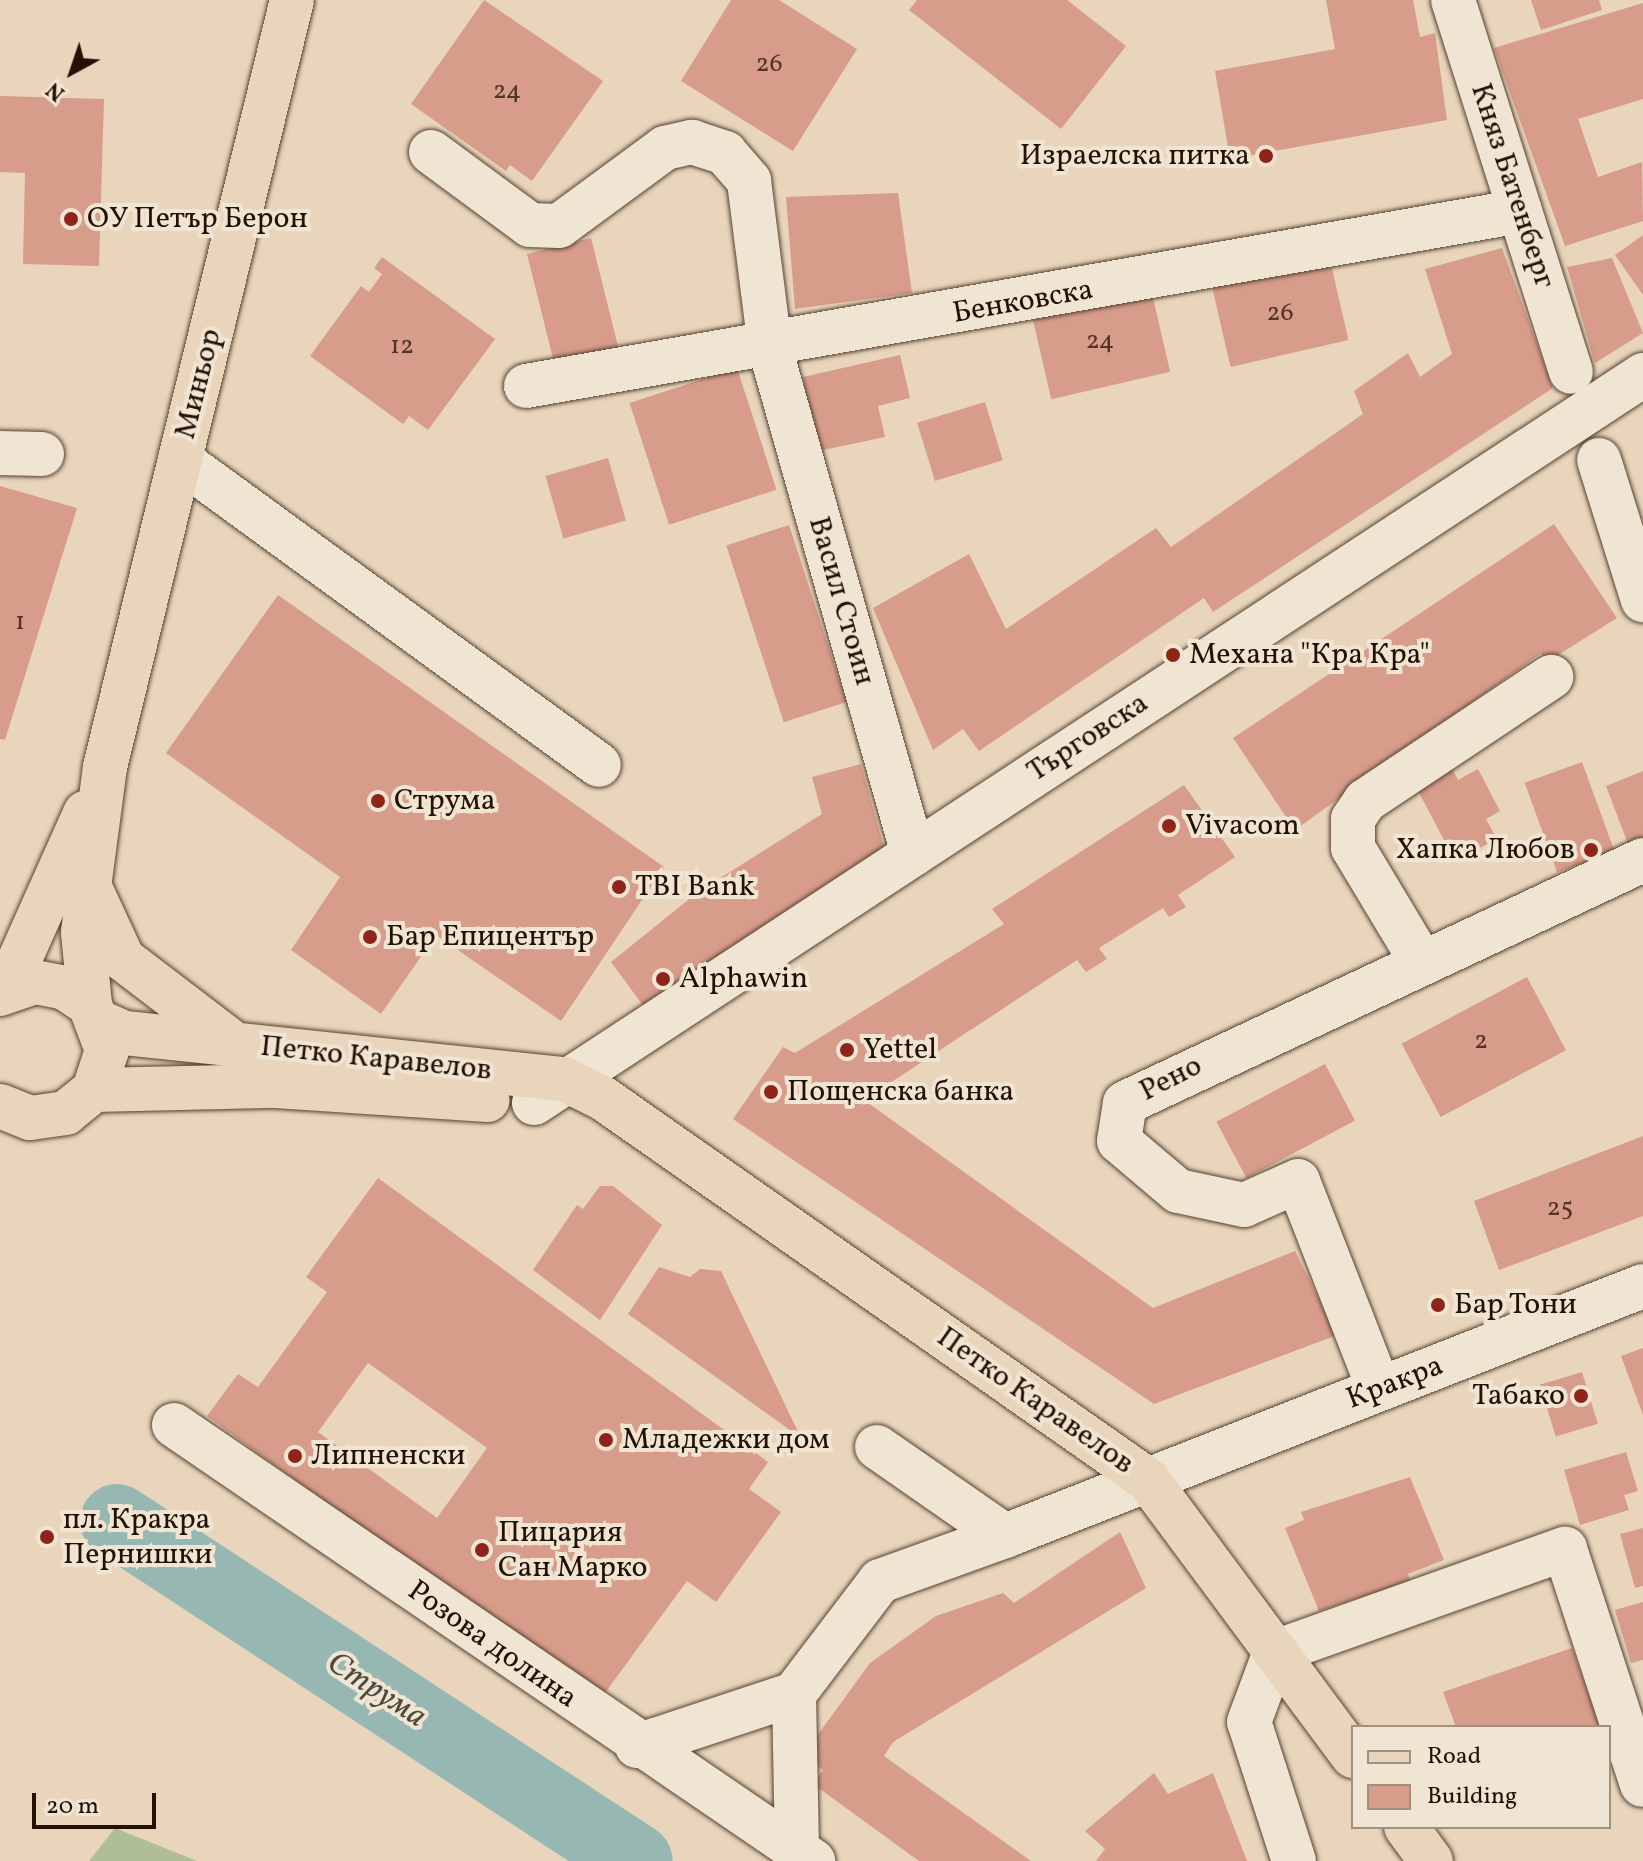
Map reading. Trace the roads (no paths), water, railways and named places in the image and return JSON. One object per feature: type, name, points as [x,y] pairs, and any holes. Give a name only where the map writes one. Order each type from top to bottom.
[{"type":"main road","name":"Миньор","points":[[94,1090],[107,1050],[95,1014],[83,932],[105,767],[292,0]]},
{"type":"main road","name":"Миньор","points":[[3,992],[105,767]]},
{"type":"main road","points":[[90,887],[123,959],[234,1044]]},
{"type":"main road","name":"Петко Каравелов","points":[[3,992],[50,983],[125,1033],[234,1044],[549,1091],[640,1126],[1148,1480],[1351,1753]]},
{"type":"main road","name":"Петко Каравелов","points":[[94,1090],[276,1086],[549,1091]]},
{"type":"main road","points":[[2,1111],[54,1117],[94,1090]]},
{"type":"main road","points":[[1407,1829],[1431,1861]]},
{"type":"street","name":"Княз Батенберг","points":[[1453,0],[1571,372]]},
{"type":"street","name":"Васил Стоин","points":[[431,152],[498,208],[530,225],[559,226],[665,148],[692,142],[725,153],[749,181],[770,348],[913,854]]},
{"type":"street","name":"Бенковска","points":[[526,386],[770,348],[1520,211]]},
{"type":"street","name":"Търговска","points":[[549,1091],[1643,375]]},
{"type":"street","points":[[180,460],[599,765]]},
{"type":"street","points":[[1599,460],[1643,600]]},
{"type":"street","points":[[1421,961],[1353,848],[1353,819],[1365,801],[1551,677]]},
{"type":"street","name":"Рено","points":[[1379,1389],[1298,1181],[1244,1205],[1178,1191],[1119,1141],[1125,1103],[1421,961],[1643,860]]},
{"type":"street","name":"Кракра","points":[[794,1694],[880,1581],[1005,1536],[1643,1286]]},
{"type":"street","name":"Розова долина","points":[[174,1425],[637,1746],[805,1856]]},
{"type":"street","points":[[877,1447],[1005,1536]]},
{"type":"street","points":[[1294,1861],[1249,1722],[1275,1652],[1565,1549],[1642,1785]]},
{"type":"street","points":[[637,1746],[794,1694],[805,1856]]},
{"type":"waterway","name":"Струма","points":[[117,1521],[636,1861]]},
{"type":"place","name":"Израелска питка","points":[[1266,156]]},
{"type":"place","name":"ОУ Петър Берон","points":[[71,219]]},
{"type":"place","name":"Механа \"Кра Кра\"","points":[[1173,655]]},
{"type":"place","name":"Струма","points":[[378,801]]},
{"type":"place","name":"Vivacom","points":[[1169,826]]},
{"type":"place","name":"Хапка Любов","points":[[1591,850]]},
{"type":"place","name":"TBI Bank","points":[[619,887]]},
{"type":"place","name":"Бар Епицентър","points":[[370,937]]},
{"type":"place","name":"Alphawin","points":[[663,979]]},
{"type":"place","name":"Yettel","points":[[847,1050]]},
{"type":"place","name":"Пощенска банка","points":[[771,1092]]},
{"type":"place","name":"Бар Тони","points":[[1438,1305]]},
{"type":"place","name":"Табако","points":[[1581,1396]]},
{"type":"place","name":"Младежки дом","points":[[606,1440]]},
{"type":"place","name":"Липненски","points":[[295,1456]]},
{"type":"place","name":"пл. Кракра Пернишки","points":[[47,1537]]},
{"type":"place","name":"Пицария Сан Марко","points":[[482,1550]]}]
